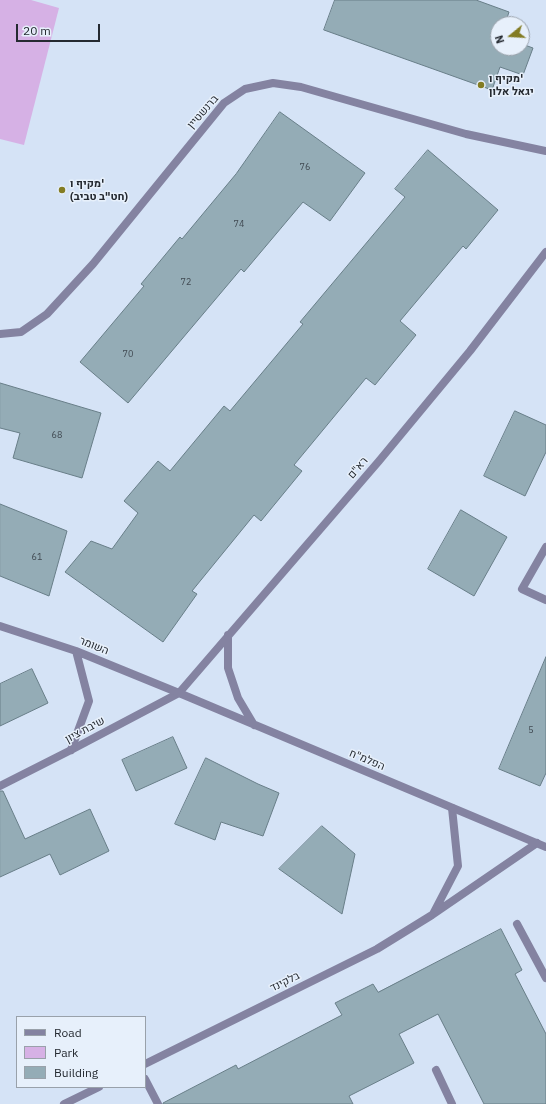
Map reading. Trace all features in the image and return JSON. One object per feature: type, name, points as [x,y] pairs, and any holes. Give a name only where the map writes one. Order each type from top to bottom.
[{"type":"street","name":"ברנשטיין","points":[[0,334],[21,332],[47,314],[93,264],[224,103],[245,89],[273,82],[301,87],[466,134],[546,151]]},
{"type":"street","name":"רא\"ם","points":[[179,693],[379,461],[470,351],[546,252]]},
{"type":"street","points":[[546,547],[522,589],[546,600]]},
{"type":"street","name":"השומר","points":[[0,626],[76,650],[179,693]]},
{"type":"street","points":[[228,635],[228,668],[238,698],[254,725]]},
{"type":"street","points":[[71,750],[90,702],[76,650]]},
{"type":"street","name":"הפלמ\"ח","points":[[179,693],[546,847]]},
{"type":"street","name":"שיבת ציון","points":[[0,786],[179,693]]},
{"type":"street","points":[[432,915],[458,866],[452,808]]},
{"type":"street","name":"בלקינד","points":[[146,1064],[377,949],[432,915],[537,843]]},
{"type":"street","points":[[517,924],[546,978]]},
{"type":"street","points":[[436,1070],[452,1104]]},
{"type":"street","points":[[146,1081],[158,1104]]},
{"type":"street","points":[[64,1104],[96,1088]]},
{"type":"green space","points":[[0,0],[31,0],[59,8],[24,145],[0,139]]},
{"type":"building","points":[[335,0],[476,0],[509,12],[508,16],[490,16],[490,56],[530,56],[530,47],[533,48],[523,75],[500,67],[492,90],[324,30]]},
{"type":"building","points":[[280,112],[365,173],[330,221],[303,202],[244,272],[241,269],[128,403],[80,362],[144,286],[141,284],[180,237],[182,239],[236,174]]},
{"type":"building","points":[[428,150],[498,210],[466,249],[463,246],[400,321],[416,335],[375,385],[366,378],[294,465],[302,471],[261,521],[254,515],[192,591],[197,594],[163,642],[65,572],[91,541],[112,549],[138,513],[124,501],[158,461],[170,471],[224,406],[230,411],[303,324],[300,322],[405,197],[395,189]]},
{"type":"building","points":[[0,383],[101,413],[82,478],[13,458],[20,433],[0,428]]},
{"type":"building","points":[[515,411],[546,425],[546,452],[525,496],[484,476]]},
{"type":"building","points":[[0,504],[67,531],[49,596],[0,576]]},
{"type":"building","points":[[461,510],[507,537],[474,596],[428,569]]},
{"type":"building","points":[[546,657],[546,773],[540,786],[499,769]]},
{"type":"building","points":[[32,669],[48,703],[0,726],[0,684]]},
{"type":"building","points":[[173,737],[187,768],[136,791],[122,760]]},
{"type":"building","points":[[206,758],[279,793],[263,836],[221,822],[215,840],[175,824]]},
{"type":"building","points":[[0,791],[3,791],[25,839],[90,809],[109,851],[60,875],[50,854],[0,877]]},
{"type":"building","points":[[322,826],[355,854],[342,914],[279,869]]},
{"type":"building","points":[[501,929],[522,970],[515,974],[546,1034],[546,1104],[484,1104],[438,1014],[399,1034],[414,1063],[349,1096],[353,1104],[163,1104],[236,1065],[238,1069],[342,1015],[335,1003],[373,984],[378,992]]},
{"type":"place","name":"מקיף ו' יגאל אלון","points":[[481,85]]},
{"type":"place","name":"מקיף ו' (חט\"ב טביב)","points":[[62,190]]}]
